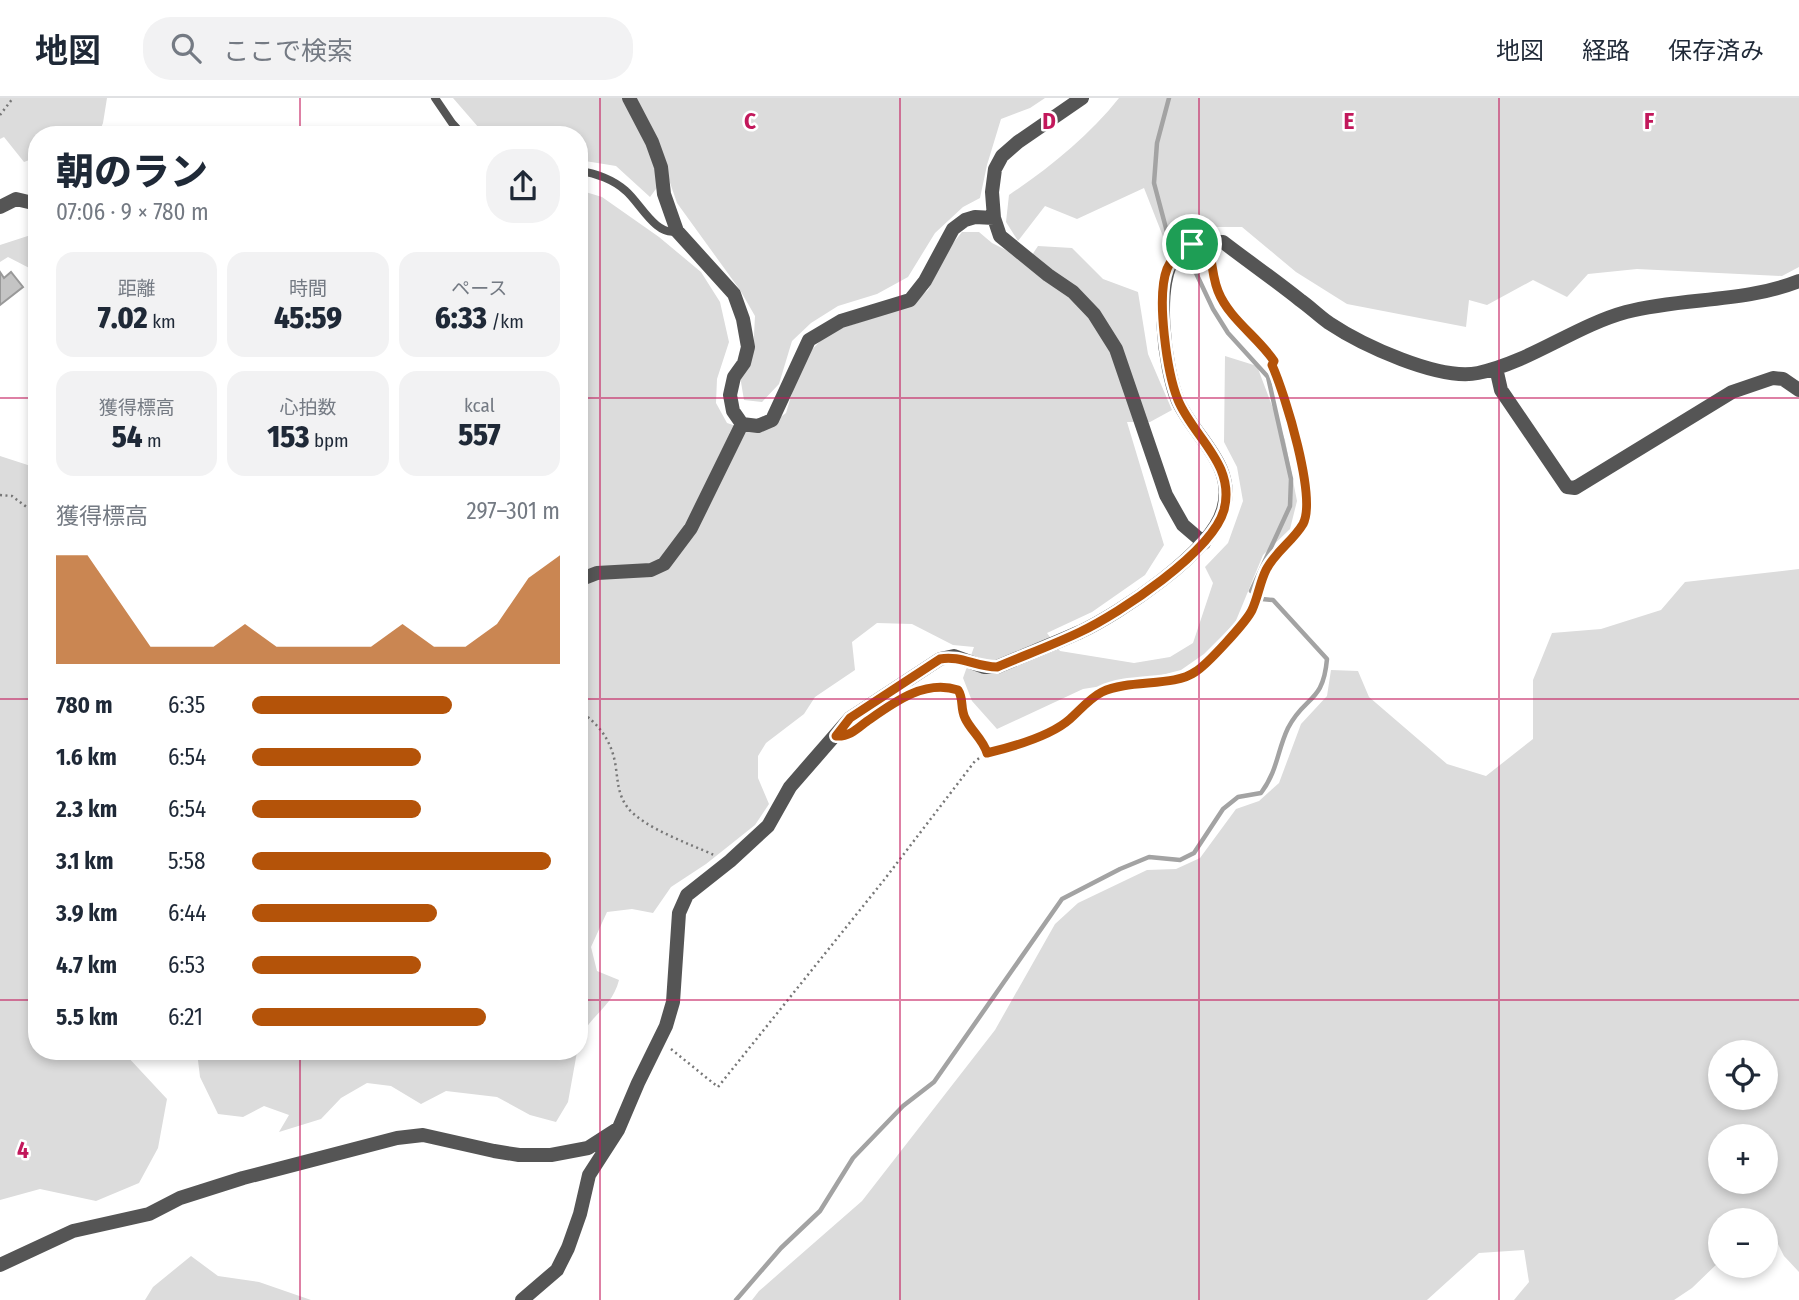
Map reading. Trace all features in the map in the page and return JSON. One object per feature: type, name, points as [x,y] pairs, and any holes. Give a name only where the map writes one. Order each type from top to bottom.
[{"type":"street","points":[[629,98],[652,142],[661,167],[664,194],[677,231],[734,295],[743,319],[748,347],[744,363],[734,377],[730,395],[733,411],[742,424],[758,426],[772,420],[809,340],[841,321],[910,300],[925,281],[953,229],[965,220],[975,217],[994,218]]},
{"type":"street","points":[[1082,98],[1017,142],[1002,156],[995,169],[993,181],[994,218],[1000,236],[1073,292],[1094,314],[1116,349],[1166,495],[1184,525],[1204,543]]},
{"type":"street","points":[[0,206],[16,199],[28,202]]},
{"type":"street","points":[[522,1300],[557,1270],[580,1214],[590,1175],[618,1130],[659,1043],[673,1002],[679,913],[687,895],[768,826],[780,802],[800,774],[850,718],[867,705],[940,659],[954,656],[984,667],[997,667],[1082,631],[1123,607],[1176,568],[1204,543],[1224,509],[1224,486],[1216,458],[1178,401],[1164,331],[1163,288],[1167,268],[1178,253],[1192,244],[1223,242],[1329,323],[1377,348],[1447,374],[1466,374],[1496,368],[1614,316],[1638,309],[1754,295],[1799,281]]},
{"type":"street","points":[[1496,368],[1501,390],[1566,487],[1575,488],[1732,393],[1773,378],[1783,379],[1799,390]]},
{"type":"street","points":[[588,576],[597,573],[651,570],[664,564],[691,528],[742,424]]},
{"type":"street","points":[[0,1265],[73,1231],[149,1214],[180,1198],[243,1178],[397,1138],[423,1135],[494,1151],[551,1155],[588,1148],[618,1130]]},
{"type":"lane","points":[[435,98],[455,126]]},
{"type":"lane","points":[[588,173],[608,179],[625,189],[661,229],[671,233],[677,231]]},
{"type":"path","points":[[0,115],[13,98]]},
{"type":"path","points":[[659,1043],[669,1047],[718,1087],[884,880],[970,767],[987,753],[1017,746],[1069,720],[1102,692],[1153,681],[1180,679],[1195,673],[1246,622],[1266,569],[1302,525],[1307,513],[1304,475],[1272,365],[1274,361],[1219,293],[1209,241]]},
{"type":"path","points":[[0,495],[12,496],[28,508]]},
{"type":"path","points":[[913,693],[934,687],[958,690],[963,696],[961,707],[965,719],[985,746],[987,753]]},
{"type":"path","points":[[588,717],[597,724],[610,743],[618,790],[629,810],[660,831],[730,861]]},
{"type":"shaded area","points":[[0,98],[107,98],[102,126],[28,126],[28,160],[24,162],[4,137],[0,139]]},
{"type":"shaded area","points":[[453,98],[1045,98],[1030,108],[1001,119],[980,198],[963,207],[935,233],[908,277],[877,294],[838,306],[811,323],[792,341],[779,384],[762,402],[744,400],[740,376],[753,354],[755,316],[740,290],[677,203],[667,174],[650,197],[616,166],[588,161],[588,126],[477,126]]},
{"type":"shaded area","points":[[1119,98],[1799,98],[1799,267],[1782,276],[1637,269],[1588,274],[1567,297],[1533,280],[1487,305],[1469,300],[1466,327],[1347,304],[1296,272],[1242,227],[1203,227],[1164,239],[1144,188],[1077,219],[1045,206],[1018,241],[1006,222],[1009,195],[1068,151]]},
{"type":"shaded area","points":[[588,193],[602,197],[659,237],[701,272],[720,302],[729,342],[717,379],[716,403],[727,423],[748,430],[766,428],[786,413],[802,360],[824,337],[842,328],[910,306],[928,290],[950,247],[962,232],[979,232],[992,243],[1028,261],[1038,246],[1072,248],[1103,279],[1138,292],[1148,354],[1172,410],[1150,422],[1127,422],[1164,545],[1145,575],[1092,612],[1047,633],[1060,651],[1134,663],[1170,657],[1193,643],[1213,583],[1205,567],[1228,543],[1243,501],[1237,467],[1224,442],[1225,356],[1257,366],[1285,440],[1297,501],[1290,529],[1263,555],[1235,623],[1204,654],[1181,670],[1146,679],[1083,689],[997,729],[972,701],[963,678],[974,647],[953,645],[912,624],[877,623],[852,642],[855,670],[815,697],[804,714],[766,743],[758,756],[758,778],[769,804],[755,825],[706,864],[671,887],[653,913],[632,909],[607,912],[591,947],[597,971],[619,980],[611,998],[588,1026]]},
{"type":"shaded area","points":[[28,236],[28,267],[8,257],[0,262],[0,245]]},
{"type":"shaded area","points":[[0,456],[28,465],[28,1060],[131,1060],[167,1099],[158,1148],[139,1183],[96,1201],[40,1189],[0,1200]]},
{"type":"shaded area","points":[[1799,569],[1799,1272],[1784,1256],[1778,1244],[1778,1208],[1708,1208],[1708,1273],[1674,1300],[1514,1300],[1529,1282],[1524,1250],[1479,1253],[1427,1300],[752,1300],[862,1201],[995,1030],[1055,924],[1078,903],[1147,870],[1176,869],[1200,858],[1236,809],[1259,801],[1279,783],[1301,724],[1327,696],[1331,670],[1358,671],[1369,697],[1447,764],[1486,776],[1533,739],[1533,680],[1552,633],[1601,629],[1661,610],[1685,582]]},
{"type":"shaded area","points":[[198,1060],[576,1060],[568,1102],[556,1122],[530,1115],[497,1097],[446,1091],[421,1104],[391,1086],[367,1083],[341,1098],[321,1119],[279,1132],[289,1115],[264,1106],[243,1117],[218,1114],[200,1077]]},
{"type":"shaded area","points":[[191,1256],[218,1276],[259,1282],[311,1300],[145,1300],[153,1287]]},
{"type":"building","points":[[0,272],[4,278],[11,272],[23,287],[0,305]]},
{"type":"waterway","points":[[736,1300],[781,1248],[820,1211],[853,1158],[903,1106],[934,1082],[1062,899],[1149,857],[1180,860],[1194,853],[1223,809],[1238,797],[1261,793],[1271,776],[1284,736],[1294,717],[1322,684],[1327,659],[1273,600],[1262,599],[1251,591],[1290,506],[1291,479],[1268,377],[1228,333],[1196,273],[1186,264],[1167,232],[1154,183],[1157,143],[1169,98]]},
{"type":"route","points":[[1209,241],[1219,293],[1225,304],[1265,347],[1274,361],[1272,365],[1302,465],[1307,495],[1307,513],[1302,525],[1266,569],[1246,622],[1195,673],[1180,679],[1153,681],[1102,692],[1069,720],[1017,746],[987,753],[985,746],[965,719],[961,707],[963,696],[958,690],[949,687],[922,690],[895,701],[851,733],[836,736],[850,718],[867,705],[940,659],[954,656],[984,667],[997,667],[1082,631],[1123,607],[1176,568],[1204,543],[1224,509],[1222,473],[1216,458],[1178,401],[1164,331],[1163,288],[1167,268],[1178,253],[1192,244],[1209,241]]}]
